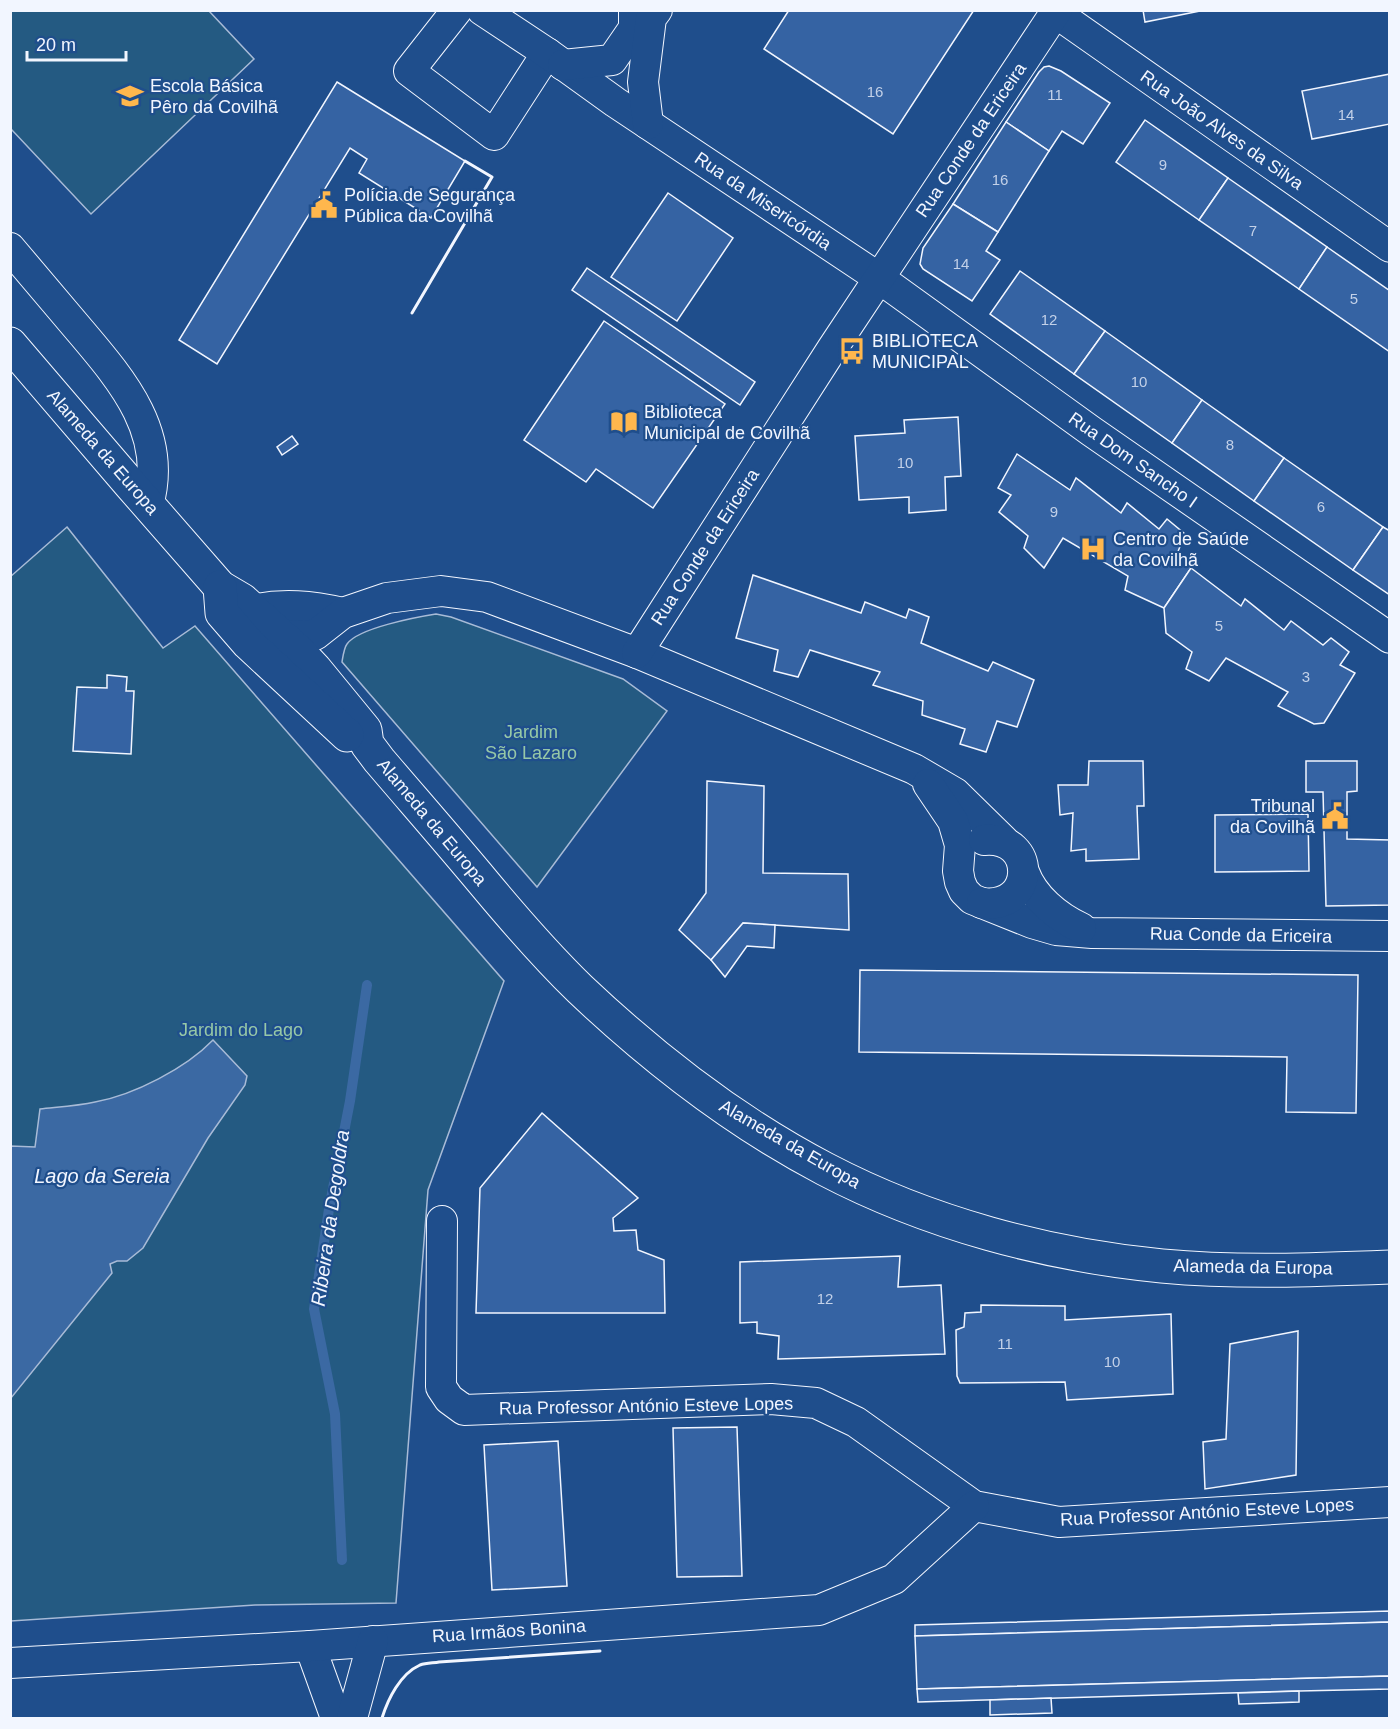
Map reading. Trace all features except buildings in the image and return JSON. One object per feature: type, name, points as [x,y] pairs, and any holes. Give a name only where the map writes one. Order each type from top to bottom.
[{"type":"main road","name":"Alameda da Europa","points":[[10,344],[220,587],[242,600],[315,669],[365,730],[367,744],[504,909],[579,988],[648,1050],[690,1084],[733,1114],[824,1168],[912,1208],[991,1234],[1071,1252],[1162,1266],[1231,1270],[1389,1267]]},
{"type":"main road","name":"Alameda da Europa","points":[[220,587],[222,613],[248,643],[354,741],[367,744]]},
{"type":"street","points":[[457,10],[409,71],[494,135],[555,59],[612,60],[634,28],[633,10]]},
{"type":"street","name":"Rua da Misericórdia","points":[[482,10],[879,278]]},
{"type":"street","points":[[648,124],[643,82],[651,18],[657,10]]},
{"type":"street","name":"Rua João Alves da Silva","points":[[1056,12],[1389,247]]},
{"type":"street","name":"Rua Conde da Ericeira","points":[[1056,12],[879,278],[637,653],[914,769],[955,793],[1014,849],[1021,859],[1029,885],[1046,904],[1071,923],[1092,933]]},
{"type":"street","points":[[10,248],[97,349],[114,371],[136,407],[149,437],[154,470],[153,487],[148,505]]},
{"type":"street","name":"Rua Dom Sancho I","points":[[879,278],[1090,431],[1389,638]]},
{"type":"street","points":[[281,636],[315,635],[342,613],[387,598],[441,591],[487,597],[637,653]]},
{"type":"street","points":[[252,610],[271,606],[315,606],[342,613]]},
{"type":"street","points":[[315,669],[319,645],[329,628],[342,613]]},
{"type":"street","name":"Rua Conde da Ericeira","points":[[914,769],[933,789],[953,821],[960,845],[958,871],[964,891],[972,899],[1048,927],[1092,933],[1389,936]]},
{"type":"street","points":[[960,860],[973,844],[993,839],[1004,841]]},
{"type":"street","points":[[982,903],[1002,903],[1011,898],[1017,891],[1024,872]]},
{"type":"street","name":"Rua Professor António Esteve Lopes","points":[[442,1221],[441,1387],[449,1399],[464,1410],[771,1399],[816,1403],[856,1422],[974,1506],[1059,1522],[1389,1502]]},
{"type":"street","name":"Rua Irmãos Bonina","points":[[10,1663],[310,1646],[819,1610],[894,1579],[974,1506]]},
{"type":"street","points":[[352,1719],[373,1641]]},
{"type":"street","points":[[310,1646],[336,1719]]},
{"type":"green space","name":"Escola Básica Pêro da Covilhã","points":[[11,10],[209,11],[254,59],[91,214],[11,129]]},
{"type":"green space","name":"Jardim do Lago","points":[[67,527],[163,648],[195,626],[504,981],[428,1190],[396,1603],[255,1605],[11,1621],[10,577]]},
{"type":"green space","name":"Jardim São Lazaro","points":[[436,614],[451,617],[623,679],[667,711],[537,887],[342,662],[344,650],[353,638],[388,624]]},
{"type":"water","name":"Lago da Sereia","points":[[213,1040],[247,1076],[245,1085],[208,1138],[143,1248],[127,1261],[110,1264],[112,1273],[11,1398],[11,1146],[35,1147],[40,1109],[88,1103],[142,1087],[189,1061]]},
{"type":"waterway","name":"Ribeira da Degoldra","points":[[342,1560],[335,1414],[314,1309],[329,1209],[350,1101],[367,985]]},
{"type":"wall","points":[[412,313],[492,177],[465,161]]},
{"type":"wall","points":[[382,1718],[391,1695],[406,1674],[420,1665],[600,1651]]},
{"type":"place","name":"Escola Básica Pêro da Covilhã","points":[[130,96]]},
{"type":"place","name":"Polícia de Segurança Pública da Covilhã","points":[[324,205]]},
{"type":"place","name":"BIBLIOTECA MUNICIPAL","points":[[852,351]]},
{"type":"place","name":"Biblioteca Municipal de Covilhã","points":[[624,422]]},
{"type":"place","name":"Centro de Saúde da Covilhã","points":[[1093,549]]},
{"type":"place","name":"Tribunal da Covilhã","points":[[1335,816]]}]
